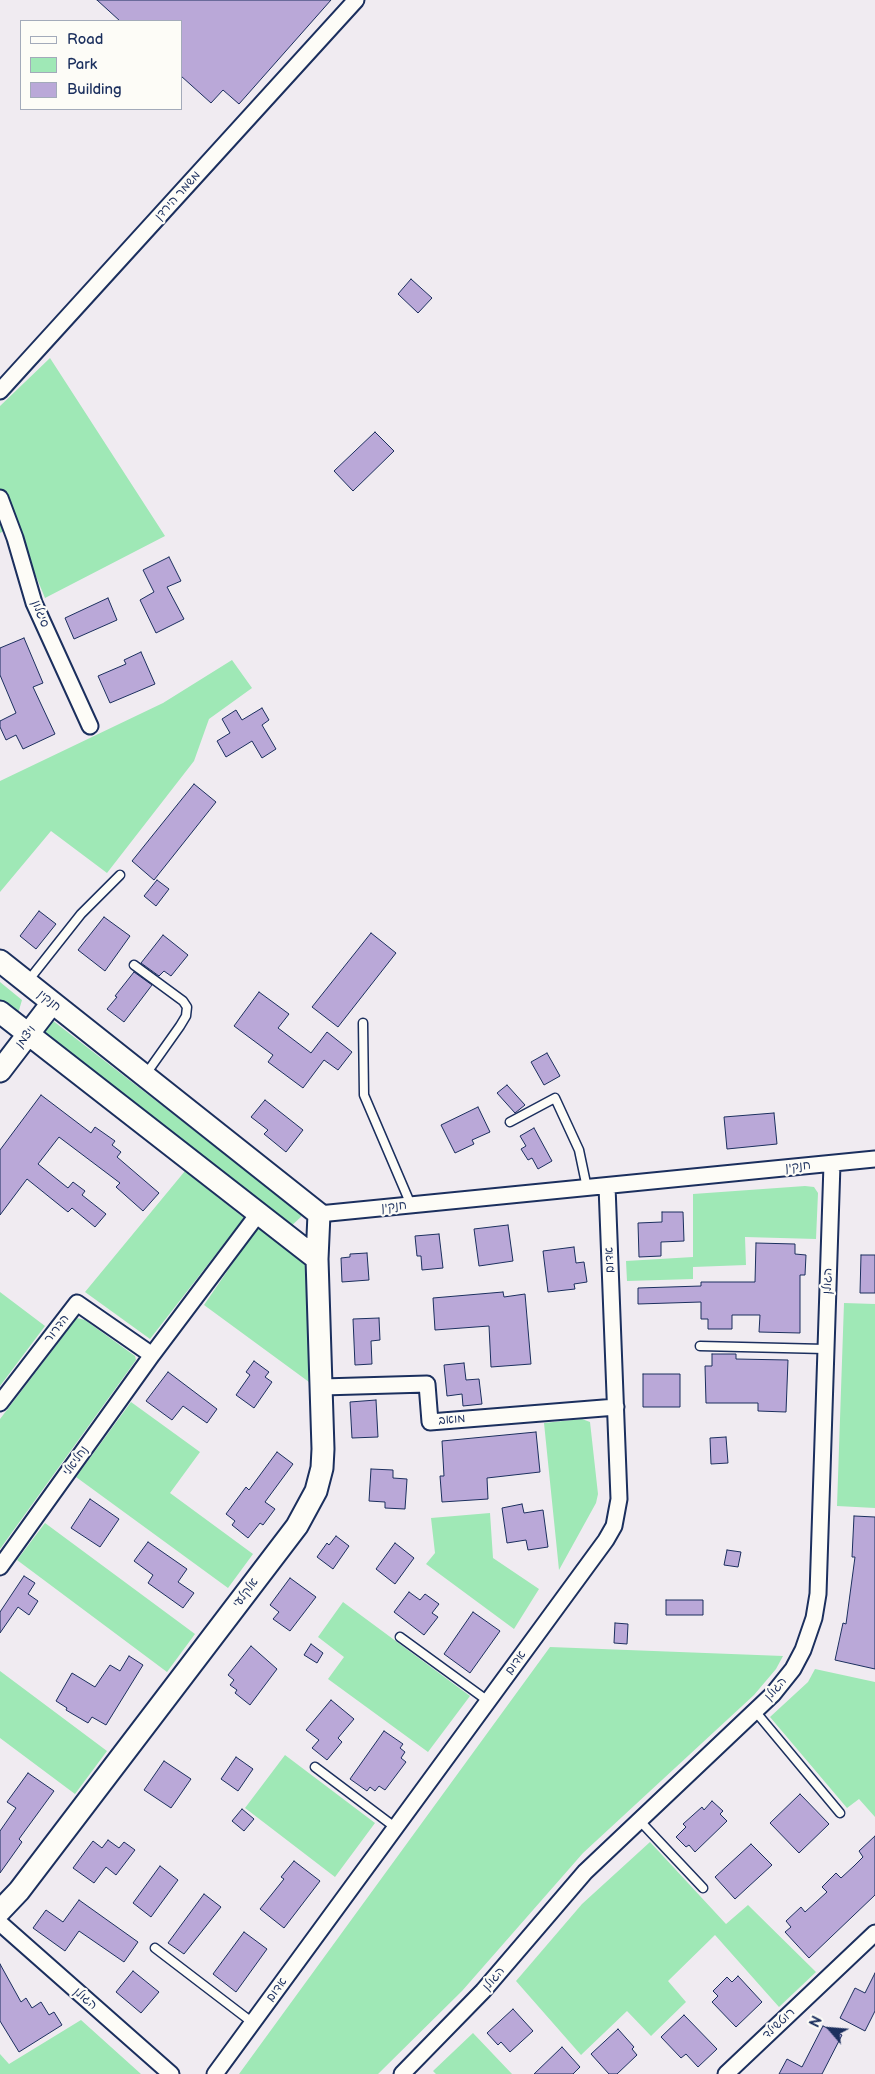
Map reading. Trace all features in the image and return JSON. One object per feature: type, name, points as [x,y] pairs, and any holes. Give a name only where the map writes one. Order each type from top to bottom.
[{"type":"street","name":"משמר הירדן","points":[[0,391],[356,0]]},
{"type":"street","name":"סיגלון","points":[[0,498],[34,603],[90,726]]},
{"type":"street","name":"חנקין","points":[[0,961],[319,1214],[875,1160]]},
{"type":"street","name":"ויצמן","points":[[0,1071],[52,1003]]},
{"type":"street","points":[[0,1012],[317,1259]]},
{"type":"street","name":"הגולן","points":[[402,2074],[483,1991],[585,1872],[773,1694],[793,1669],[808,1640],[818,1594],[832,1164]]},
{"type":"street","name":"אדום","points":[[216,2074],[606,1540],[614,1526],[620,1499],[607,1186]]},
{"type":"street","name":"נחליאלי","points":[[0,1567],[152,1355],[258,1214]]},
{"type":"street","name":"אלקלעי","points":[[0,1911],[19,1891],[306,1512],[316,1492],[322,1468],[322,1386],[317,1259],[319,1214]]},
{"type":"street","name":"הדרור","points":[[0,1404],[77,1303],[152,1355]]},
{"type":"street","name":"מואב","points":[[322,1386],[427,1384],[430,1422],[616,1407]]},
{"type":"street","name":"הגולן","points":[[0,1923],[171,2074]]},
{"type":"street","name":"רוטשילד","points":[[726,2074],[875,1933]]},
{"type":"lane","points":[[27,983],[81,914],[120,875]]},
{"type":"lane","points":[[134,965],[184,1001],[187,1007],[186,1016],[180,1026],[144,1076]]},
{"type":"lane","points":[[363,1023],[364,1095],[411,1205]]},
{"type":"lane","points":[[510,1122],[555,1098],[579,1150],[587,1188]]},
{"type":"lane","points":[[700,1346],[826,1349]]},
{"type":"lane","points":[[400,1637],[488,1701]]},
{"type":"lane","points":[[755,1711],[840,1813]]},
{"type":"lane","points":[[315,1767],[396,1828]]},
{"type":"lane","points":[[640,1820],[703,1888]]},
{"type":"lane","points":[[155,1948],[253,2022]]},
{"type":"green space","points":[[50,358],[165,536],[45,598],[15,525],[0,533],[0,406]]},
{"type":"green space","points":[[232,660],[252,688],[209,719],[194,761],[107,873],[51,831],[0,892],[0,781],[163,703]]},
{"type":"green space","points":[[0,982],[22,1000],[17,1017],[0,1003]]},
{"type":"green space","points":[[52,1020],[303,1215],[288,1229],[40,1035]]},
{"type":"green space","points":[[185,1171],[244,1218],[150,1339],[85,1292]]},
{"type":"green space","points":[[805,1186],[814,1187],[818,1193],[816,1239],[745,1237],[746,1265],[693,1267],[693,1279],[627,1281],[626,1261],[693,1257],[693,1194]]},
{"type":"green space","points":[[261,1222],[306,1260],[309,1382],[204,1305]]},
{"type":"green space","points":[[0,1292],[45,1326],[0,1386]]},
{"type":"green space","points":[[844,1303],[875,1304],[875,1508],[837,1506]]},
{"type":"green space","points":[[77,1318],[85,1320],[135,1356],[136,1360],[0,1549],[0,1419]]},
{"type":"green space","points":[[131,1402],[200,1452],[170,1493],[253,1554],[228,1588],[76,1477]]},
{"type":"green space","points":[[582,1419],[590,1422],[598,1494],[596,1503],[559,1570],[544,1423]]},
{"type":"green space","points":[[490,1513],[493,1558],[539,1589],[514,1629],[426,1564],[435,1553],[431,1518]]},
{"type":"green space","points":[[45,1523],[195,1634],[167,1672],[17,1560]]},
{"type":"green space","points":[[343,1602],[470,1696],[428,1752],[328,1679],[344,1657],[318,1637]]},
{"type":"green space","points":[[550,1647],[783,1656],[776,1669],[754,1695],[583,1853],[462,1991],[378,2074],[239,2074]]},
{"type":"green space","points":[[815,1669],[875,1682],[875,1817],[859,1799],[847,1808],[770,1717],[808,1682]]},
{"type":"green space","points":[[0,1671],[107,1751],[75,1794],[0,1738]]},
{"type":"green space","points":[[285,1755],[375,1823],[335,1877],[245,1808]]},
{"type":"green space","points":[[650,1842],[726,1924],[748,1905],[816,1972],[779,2007],[715,1935],[668,1981],[686,2002],[651,2036],[627,2011],[581,2055],[516,1981],[582,1904]]},
{"type":"green space","points":[[81,2020],[141,2074],[0,2074],[0,2054],[9,2064]]},
{"type":"green space","points":[[473,2033],[512,2074],[436,2074],[433,2071]]},
{"type":"building","points":[[97,0],[331,0],[239,104],[223,90],[211,103],[182,77],[182,20],[119,20]]},
{"type":"building","points":[[411,279],[432,298],[418,313],[398,294]]},
{"type":"building","points":[[375,432],[394,451],[353,491],[334,471]]},
{"type":"building","points":[[169,557],[181,581],[167,587],[184,619],[156,633],[140,600],[154,592],[143,570]]},
{"type":"building","points":[[108,598],[117,620],[74,639],[65,618]]},
{"type":"building","points":[[24,638],[43,683],[33,687],[55,734],[23,749],[16,735],[6,740],[0,727],[0,721],[16,713],[0,675],[0,648]]},
{"type":"building","points":[[141,652],[155,684],[110,703],[98,676],[126,664],[124,660]]},
{"type":"building","points":[[262,708],[269,720],[262,725],[276,749],[262,758],[252,741],[226,757],[217,741],[230,733],[222,719],[236,710],[242,720]]},
{"type":"building","points":[[194,784],[216,802],[154,880],[132,861]]},
{"type":"building","points":[[157,880],[169,889],[156,906],[144,896]]},
{"type":"building","points":[[39,911],[56,924],[36,949],[20,936]]},
{"type":"building","points":[[104,917],[130,936],[105,971],[78,950]]},
{"type":"building","points":[[371,933],[396,953],[338,1027],[312,1007]]},
{"type":"building","points":[[163,935],[188,955],[171,976],[164,971],[159,976],[141,963]]},
{"type":"building","points":[[134,972],[152,985],[124,1022],[107,1009]]},
{"type":"building","points":[[259,992],[289,1014],[278,1028],[311,1053],[327,1032],[352,1052],[338,1070],[324,1060],[303,1088],[268,1062],[273,1055],[234,1026]]},
{"type":"building","points":[[547,1053],[560,1076],[544,1085],[531,1062]]},
{"type":"building","points":[[507,1085],[525,1105],[515,1113],[497,1093]]},
{"type":"building","points":[[41,1095],[91,1133],[95,1127],[115,1141],[112,1145],[121,1152],[117,1157],[159,1193],[143,1211],[116,1187],[120,1183],[59,1137],[38,1164],[68,1188],[73,1182],[85,1191],[82,1195],[106,1214],[95,1227],[72,1208],[68,1212],[27,1179],[0,1215],[0,1150]]},
{"type":"building","points":[[265,1100],[303,1130],[286,1152],[264,1134],[268,1130],[251,1117]]},
{"type":"building","points":[[478,1107],[490,1132],[472,1140],[474,1144],[455,1153],[441,1125]]},
{"type":"building","points":[[774,1113],[777,1144],[727,1149],[724,1117]]},
{"type":"building","points":[[534,1128],[552,1161],[538,1169],[532,1158],[528,1160],[521,1149],[526,1146],[520,1136]]},
{"type":"building","points":[[662,1212],[683,1212],[684,1241],[661,1242],[661,1256],[639,1257],[638,1223],[662,1222]]},
{"type":"building","points":[[508,1225],[513,1261],[479,1266],[474,1229]]},
{"type":"building","points":[[439,1234],[443,1268],[422,1270],[421,1256],[417,1256],[415,1236]]},
{"type":"building","points":[[756,1243],[795,1244],[795,1254],[806,1255],[805,1275],[800,1275],[800,1333],[759,1332],[760,1315],[732,1315],[732,1329],[708,1329],[708,1319],[701,1319],[701,1302],[638,1304],[638,1288],[701,1286],[701,1282],[755,1282]]},
{"type":"building","points":[[574,1247],[576,1263],[584,1262],[587,1282],[574,1284],[575,1289],[548,1292],[543,1251]]},
{"type":"building","points":[[367,1253],[369,1280],[342,1282],[341,1258],[350,1257],[350,1254]]},
{"type":"building","points":[[861,1255],[875,1255],[875,1293],[860,1293]]},
{"type":"building","points":[[503,1292],[504,1297],[525,1294],[531,1364],[491,1367],[489,1326],[435,1330],[433,1298]]},
{"type":"building","points":[[379,1318],[380,1340],[371,1341],[372,1364],[355,1365],[353,1319]]},
{"type":"building","points":[[712,1354],[736,1354],[736,1359],[788,1360],[786,1412],[758,1411],[758,1403],[706,1403],[705,1366],[712,1366]]},
{"type":"building","points":[[254,1361],[269,1372],[265,1377],[272,1382],[254,1408],[236,1395],[250,1375],[246,1372]]},
{"type":"building","points":[[464,1363],[466,1380],[479,1379],[482,1404],[463,1406],[462,1394],[447,1396],[444,1365]]},
{"type":"building","points":[[168,1372],[217,1409],[207,1423],[183,1406],[172,1420],[146,1401]]},
{"type":"building","points":[[643,1374],[680,1374],[680,1407],[643,1407]]},
{"type":"building","points":[[376,1400],[378,1437],[352,1438],[350,1402]]},
{"type":"building","points":[[536,1432],[540,1472],[487,1478],[488,1499],[442,1502],[440,1476],[444,1476],[442,1441]]},
{"type":"building","points":[[726,1437],[728,1463],[711,1464],[710,1438]]},
{"type":"building","points":[[277,1452],[293,1464],[265,1502],[275,1509],[263,1525],[260,1523],[248,1538],[232,1525],[235,1521],[226,1514],[246,1487],[249,1490]]},
{"type":"building","points":[[371,1469],[393,1470],[393,1478],[407,1479],[405,1509],[385,1508],[385,1502],[369,1501]]},
{"type":"building","points":[[90,1499],[119,1519],[100,1547],[71,1528]]},
{"type":"building","points":[[522,1504],[524,1513],[543,1510],[548,1547],[528,1550],[526,1540],[507,1543],[502,1508]]},
{"type":"building","points":[[854,1516],[875,1517],[875,1669],[835,1660],[843,1623],[846,1624],[855,1557],[852,1557]]},
{"type":"building","points":[[336,1536],[349,1546],[333,1569],[317,1557],[327,1543],[329,1545]]},
{"type":"building","points":[[148,1542],[187,1569],[178,1582],[194,1593],[183,1608],[148,1583],[153,1575],[134,1561]]},
{"type":"building","points":[[395,1543],[414,1558],[395,1584],[376,1569]]},
{"type":"building","points":[[727,1550],[741,1552],[738,1567],[724,1565]]},
{"type":"building","points":[[24,1576],[35,1583],[28,1594],[38,1601],[29,1615],[18,1607],[0,1633],[0,1612]]},
{"type":"building","points":[[290,1578],[316,1597],[290,1631],[273,1619],[279,1612],[270,1605]]},
{"type":"building","points":[[409,1592],[420,1600],[425,1594],[439,1604],[432,1613],[438,1617],[424,1635],[394,1612]]},
{"type":"building","points":[[666,1600],[703,1600],[703,1615],[666,1615]]},
{"type":"building","points":[[473,1612],[500,1631],[470,1673],[444,1654]]},
{"type":"building","points":[[615,1623],[628,1624],[627,1644],[614,1643]]},
{"type":"building","points":[[311,1644],[323,1653],[317,1663],[304,1655]]},
{"type":"building","points":[[251,1646],[277,1669],[250,1705],[235,1693],[237,1690],[230,1685],[234,1680],[228,1675]]},
{"type":"building","points":[[129,1656],[143,1665],[106,1725],[92,1717],[88,1723],[66,1710],[67,1708],[56,1701],[72,1673],[95,1687],[110,1665],[120,1671]]},
{"type":"building","points":[[331,1700],[354,1719],[338,1738],[342,1742],[327,1760],[312,1748],[319,1740],[306,1730]]},
{"type":"building","points":[[384,1731],[403,1744],[400,1748],[405,1752],[401,1758],[406,1762],[385,1790],[379,1786],[375,1791],[370,1787],[367,1791],[350,1779]]},
{"type":"building","points":[[236,1757],[253,1769],[238,1791],[221,1779]]},
{"type":"building","points":[[164,1761],[191,1779],[171,1808],[144,1790]]},
{"type":"building","points":[[28,1773],[54,1791],[19,1839],[22,1842],[0,1873],[0,1831],[16,1808],[7,1802]]},
{"type":"building","points":[[800,1794],[829,1824],[799,1853],[770,1823]]},
{"type":"building","points":[[712,1801],[723,1811],[720,1814],[727,1821],[695,1852],[689,1845],[686,1847],[676,1837],[686,1827],[683,1824],[702,1807],[704,1810]]},
{"type":"building","points":[[242,1809],[254,1819],[244,1831],[232,1821]]},
{"type":"building","points":[[875,1836],[875,1895],[809,1958],[785,1932],[791,1927],[786,1921],[801,1907],[805,1912],[827,1892],[822,1887],[836,1873],[841,1878],[854,1866],[863,1857],[859,1851]]},
{"type":"building","points":[[108,1840],[119,1848],[124,1842],[135,1850],[116,1875],[106,1867],[94,1883],[73,1868],[93,1841],[102,1848]]},
{"type":"building","points":[[751,1844],[772,1865],[735,1899],[715,1877]]},
{"type":"building","points":[[294,1861],[320,1881],[284,1928],[260,1909],[284,1879],[281,1877]]},
{"type":"building","points":[[160,1866],[178,1880],[151,1917],[133,1903]]},
{"type":"building","points":[[204,1894],[221,1907],[184,1954],[168,1943]]},
{"type":"building","points":[[79,1900],[138,1942],[124,1962],[79,1931],[65,1951],[33,1928],[46,1910],[63,1922]]},
{"type":"building","points":[[244,1932],[267,1949],[236,1992],[213,1974]]},
{"type":"building","points":[[0,1964],[21,2002],[26,1998],[32,2008],[41,2002],[49,2015],[54,2012],[62,2025],[19,2052],[0,2021]]},
{"type":"building","points":[[133,1971],[159,1992],[141,2013],[116,1992]]},
{"type":"building","points":[[875,1973],[875,2011],[865,2031],[840,2018],[855,1988],[865,1993]]},
{"type":"building","points":[[738,1976],[762,2002],[736,2027],[712,2002],[718,1996],[713,1991],[727,1977],[732,1982]]},
{"type":"building","points":[[513,2009],[533,2031],[510,2052],[501,2042],[498,2045],[487,2033]]},
{"type":"building","points":[[684,2015],[717,2049],[698,2067],[686,2054],[681,2058],[661,2037]]},
{"type":"building","points":[[823,2026],[842,2035],[822,2074],[779,2074],[787,2059],[802,2067]]},
{"type":"building","points":[[618,2029],[634,2047],[632,2049],[637,2055],[617,2074],[609,2074],[591,2054]]},
{"type":"building","points":[[562,2047],[580,2067],[573,2074],[534,2074]]}]
